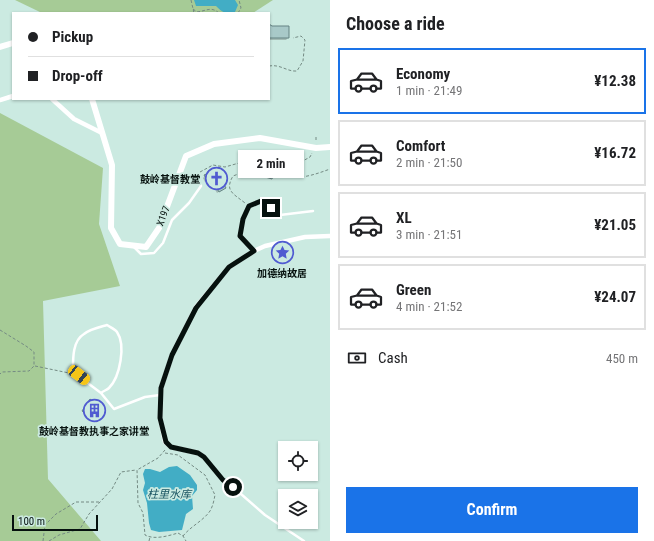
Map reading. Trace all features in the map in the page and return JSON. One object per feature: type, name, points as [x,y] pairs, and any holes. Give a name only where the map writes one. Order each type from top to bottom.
[{"type":"street","points":[[0,47],[12,43]]},
{"type":"street","points":[[0,100],[12,96]]},
{"type":"street","points":[[53,100],[74,119],[102,133]]},
{"type":"street","points":[[92,100],[112,165],[111,228],[120,244],[132,245]]},
{"type":"street","name":"X197","points":[[132,245],[146,247],[159,228],[186,156],[214,144],[260,138],[316,148],[330,147]]},
{"type":"street","points":[[204,457],[198,453],[171,447],[166,442],[160,418],[161,388],[172,355],[196,308],[229,267],[254,251],[266,246],[305,237],[330,236]]},
{"type":"lane","points":[[132,245],[140,254],[154,253],[163,243],[172,220],[189,203],[201,186],[196,174]]},
{"type":"lane","points":[[254,251],[240,236],[243,219],[249,206],[261,201],[280,215],[313,211]]},
{"type":"lane","points":[[101,393],[109,387],[120,366],[120,340],[117,331],[107,324],[82,334],[76,344],[73,358],[73,372],[101,393],[114,409],[145,397],[161,396]]},
{"type":"lane","points":[[204,457],[223,480],[265,515],[304,541]]},
{"type":"path","points":[[191,0],[194,12]]},
{"type":"path","points":[[239,0],[241,8],[239,12]]},
{"type":"path","points":[[193,9],[197,12],[215,9],[218,12]]},
{"type":"path","points":[[270,66],[281,66],[291,72],[297,71],[303,61],[305,40],[301,36],[293,38]]},
{"type":"path","points":[[288,178],[301,162],[310,157],[316,148],[316,137]]},
{"type":"path","points":[[196,174],[213,164],[225,167],[252,162],[276,167],[279,175],[288,178],[316,174],[330,169]]},
{"type":"path","points":[[244,163],[244,170],[242,173],[233,176],[229,187],[231,192],[249,206]]},
{"type":"path","points":[[0,330],[21,342],[34,352],[34,366],[29,371],[2,372],[0,374]]},
{"type":"path","points":[[34,366],[68,373],[73,372]]},
{"type":"path","points":[[49,541],[59,535],[80,529],[89,514],[112,489],[121,472],[136,470],[158,458],[164,452],[168,444]]},
{"type":"path","points":[[164,452],[178,455],[205,475],[215,495],[210,510],[202,520],[188,530],[183,536]]},
{"type":"path","points":[[136,470],[138,503],[143,513],[145,535],[150,537],[166,536],[178,533],[183,536],[186,541]]},
{"type":"path","points":[[43,541],[45,525],[56,514],[76,502],[100,502]]},
{"type":"path","points":[[149,541],[150,537]]},
{"type":"green space","points":[[15,0],[273,0],[255,12],[40,12]]},
{"type":"green space","points":[[0,113],[103,168],[99,224],[120,286],[43,301],[48,479],[101,541],[0,541]]},
{"type":"water","points":[[194,0],[235,0],[238,5],[235,12],[224,12],[216,6],[196,6]]},
{"type":"water","name":"柱里水库","points":[[177,466],[190,475],[197,485],[197,490],[192,496],[193,509],[186,514],[182,530],[159,532],[151,530],[147,503],[143,490],[145,483],[143,474],[145,469],[160,472],[169,467]]},
{"type":"building","points":[[270,25],[289,26],[289,38],[270,38]]},
{"type":"building","points":[[254,163],[275,169],[272,179],[251,173]]},
{"type":"building","name":"鼓岭基督教堂","points":[[219,167],[222,172],[218,174],[226,188],[219,192],[211,178],[207,180],[204,175],[209,173],[208,171]]},
{"type":"building","name":"鼓岭基督教执事之家讲堂","points":[[90,399],[105,411],[97,422],[82,411]]},
{"type":"place","name":"鼓岭基督教堂","points":[[216,179]]},
{"type":"place","name":"加德纳故居","points":[[282,253]]},
{"type":"place","name":"鼓岭基督教执事之家讲堂","points":[[94,411]]},
{"type":"route","points":[[233,487],[223,480],[204,457],[198,453],[171,447],[166,442],[160,418],[161,388],[172,355],[196,308],[229,267],[254,251],[240,236],[243,219],[249,206],[261,201],[271,208]]}]
